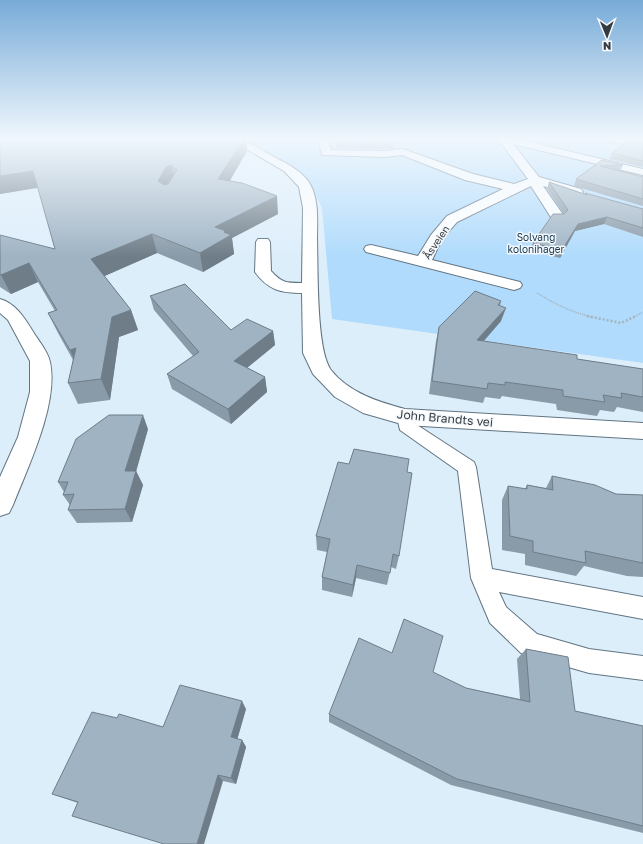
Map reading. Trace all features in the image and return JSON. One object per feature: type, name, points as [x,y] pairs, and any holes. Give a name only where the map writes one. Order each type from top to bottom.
[{"type":"street","name":"John Brandts vei","points":[[298,178],[306,186],[310,208],[310,288],[313,353],[323,374],[342,392],[371,408],[405,416],[643,432]]},
{"type":"street","points":[[475,178],[515,188]]},
{"type":"street","points":[[535,180],[586,195]]},
{"type":"street","points":[[535,180],[539,191],[557,216]]},
{"type":"street","name":"Åsveien","points":[[422,262],[436,238],[452,219],[515,188],[535,180]]},
{"type":"street","points":[[263,242],[263,272],[274,284],[289,288],[310,288]]},
{"type":"street","name":"Åsveien","points":[[371,249],[514,285]]},
{"type":"street","points":[[0,304],[16,317],[40,361],[40,392],[29,437],[0,505]]},
{"type":"lane","points":[[405,416],[406,426],[467,467],[482,578],[498,615],[530,644],[589,662],[643,668]]},
{"type":"lane","points":[[482,578],[643,608]]},
{"type":"path","points":[[514,285],[533,290],[556,305],[575,313],[621,323],[643,312]]},
{"type":"green space","name":"Solvang kolonihager","points":[[307,178],[643,178],[643,363],[332,319],[322,208]]},
{"type":"building","points":[[35,178],[159,178],[158,181],[164,185],[168,184],[172,178],[218,178],[242,183],[277,196],[215,227],[226,231],[224,232],[231,235],[200,253],[152,234],[91,259],[131,310],[112,317],[101,379],[68,383],[76,348],[70,350],[48,313],[57,310],[29,263],[1,275],[0,274],[0,235],[55,249]]},
{"type":"building","points":[[643,178],[643,199],[576,179]]},
{"type":"building","points":[[549,182],[587,195],[585,193],[643,209],[643,228],[607,217],[578,224],[562,250],[533,243],[553,214],[564,214],[568,210]]},
{"type":"building","points":[[185,284],[231,330],[247,319],[273,331],[234,361],[265,377],[228,409],[167,374],[199,352],[150,296]]},
{"type":"building","points":[[475,291],[501,301],[498,305],[506,308],[477,340],[577,355],[577,359],[643,369],[643,397],[621,393],[622,398],[603,395],[605,402],[563,396],[563,390],[505,382],[505,385],[488,383],[487,389],[432,381],[439,327]]},
{"type":"building","points":[[109,415],[143,415],[125,471],[136,471],[125,509],[68,510],[74,494],[63,495],[68,482],[58,482],[76,439]]},
{"type":"building","points":[[354,449],[409,459],[407,472],[412,473],[399,556],[393,554],[390,573],[357,565],[353,585],[322,577],[330,539],[316,536],[338,462],[349,464]]},
{"type":"building","points":[[552,476],[595,485],[616,494],[643,495],[643,563],[585,551],[586,563],[533,552],[533,541],[510,536],[508,486],[527,489],[527,485],[553,490]]},
{"type":"building","points":[[404,619],[443,636],[433,672],[466,688],[530,702],[526,649],[568,657],[575,711],[643,726],[643,826],[457,779],[329,714],[359,638],[392,653]]},
{"type":"building","points":[[180,685],[242,701],[231,737],[242,740],[231,778],[218,775],[197,844],[164,844],[72,816],[78,802],[52,794],[92,712],[117,718],[119,714],[163,727]]}]
